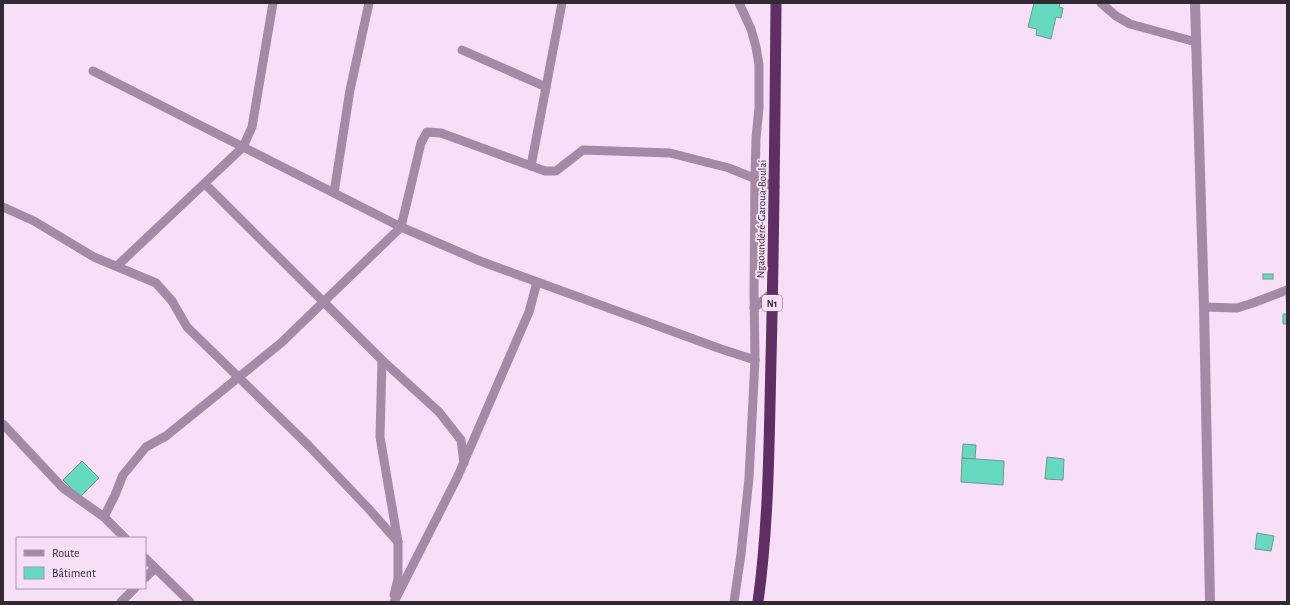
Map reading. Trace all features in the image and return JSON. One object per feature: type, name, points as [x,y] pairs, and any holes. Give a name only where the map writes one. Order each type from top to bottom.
[{"type":"highway","name":"Ngaoundéré-Garoua-Boulai","points":[[758,602],[764,561],[768,489],[775,187],[776,3]]},
{"type":"street","points":[[117,266],[243,147],[252,127],[274,3]]},
{"type":"street","points":[[334,193],[350,90],[369,3]]},
{"type":"street","points":[[531,166],[562,3]]},
{"type":"street","points":[[734,602],[749,478],[755,360],[755,178],[756,138],[759,108],[759,65],[756,47],[751,29],[739,3]]},
{"type":"street","points":[[1101,3],[1116,16],[1130,24],[1196,42]]},
{"type":"street","points":[[1195,3],[1204,307],[1210,602]]},
{"type":"street","points":[[462,50],[546,87]]},
{"type":"street","points":[[93,72],[401,227],[480,261],[755,360]]},
{"type":"street","points":[[104,517],[123,475],[146,447],[166,436],[281,343],[401,227],[421,143],[427,132],[441,133],[545,171],[556,171],[583,150],[670,153],[729,168],[775,187]]},
{"type":"street","points":[[205,184],[322,302],[439,412],[461,440],[464,463]]},
{"type":"street","points":[[3,208],[34,221],[94,257],[156,283],[172,301],[187,327],[309,446],[398,542]]},
{"type":"street","points":[[394,602],[464,463],[529,312],[537,282]]},
{"type":"street","points":[[1204,307],[1237,308],[1287,290]]},
{"type":"street","points":[[754,308],[772,293]]},
{"type":"street","points":[[382,360],[380,437],[398,542],[398,579],[394,602]]},
{"type":"street","points":[[3,424],[63,488],[104,517],[124,537]]},
{"type":"street","points":[[146,559],[190,602]]},
{"type":"street","points":[[146,577],[155,568]]},
{"type":"street","points":[[121,602],[134,589]]},
{"type":"building","points":[[1034,3],[1060,3],[1059,7],[1063,8],[1061,18],[1056,17],[1051,39],[1036,35],[1037,29],[1028,27]]},
{"type":"building","points":[[1263,274],[1273,274],[1273,279],[1263,279]]},
{"type":"building","points":[[1286,293],[1287,293],[1287,314]]},
{"type":"building","points":[[1283,314],[1287,314],[1287,324],[1283,324]]},
{"type":"building","points":[[963,444],[976,445],[975,459],[962,458]]},
{"type":"building","points":[[1047,457],[1064,459],[1063,480],[1045,479]]},
{"type":"building","points":[[962,458],[1004,461],[1003,485],[961,482]]},
{"type":"building","points":[[82,461],[99,478],[80,497],[63,480]]},
{"type":"building","points":[[1257,533],[1274,536],[1271,551],[1255,549]]}]
